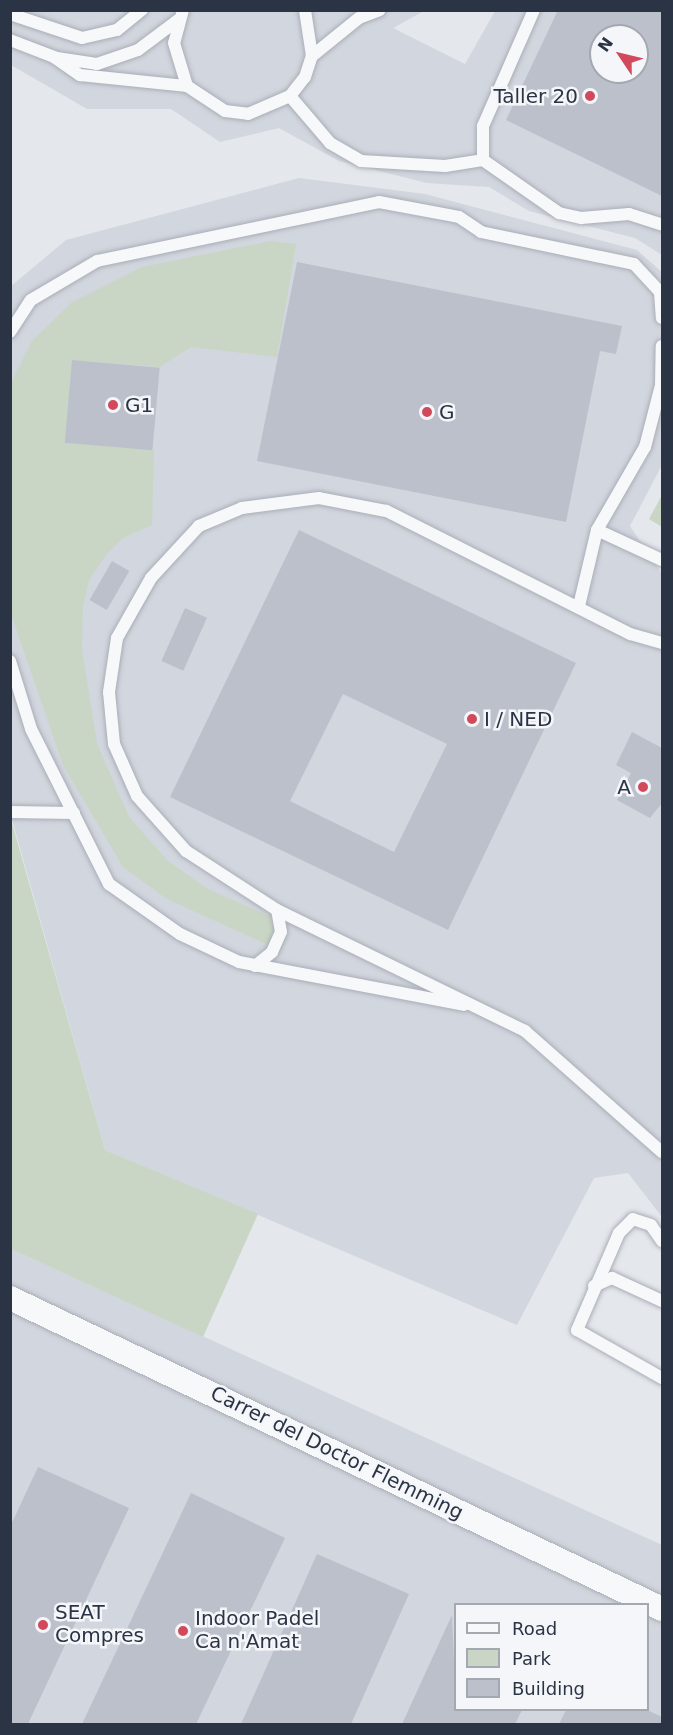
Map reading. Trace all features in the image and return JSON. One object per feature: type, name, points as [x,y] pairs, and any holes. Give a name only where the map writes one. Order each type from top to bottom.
[{"type":"street","name":"Carrer del Doctor Flemming","points":[[10,1298],[663,1609]]},
{"type":"lane","points":[[10,14],[82,38],[117,30],[142,10]]},
{"type":"lane","points":[[305,10],[312,56]]},
{"type":"lane","points":[[181,15],[175,54],[188,86],[204,102],[248,114],[290,96],[312,56],[358,18],[380,10]]},
{"type":"lane","points":[[483,160],[483,126],[534,10]]},
{"type":"lane","points":[[10,40],[54,57],[97,64],[138,50],[181,15]]},
{"type":"lane","points":[[54,57],[80,75],[110,82],[188,86]]},
{"type":"lane","points":[[290,96],[330,143],[361,161],[445,166],[483,160],[559,213],[580,218],[629,214],[663,225]]},
{"type":"lane","points":[[10,332],[31,300],[97,261],[379,202],[459,217],[481,232],[634,264],[660,292],[663,318]]},
{"type":"lane","points":[[579,606],[597,530],[645,447],[661,385],[663,346]]},
{"type":"lane","points":[[663,644],[630,634],[579,606],[386,510],[319,498],[242,508],[200,526],[151,578],[117,638],[110,692],[114,744],[137,796],[186,851],[277,910],[525,1031],[663,1152]]},
{"type":"lane","points":[[597,530],[663,560]]},
{"type":"lane","points":[[10,661],[31,729],[109,884],[180,934],[255,966],[479,1008]]},
{"type":"lane","points":[[10,812],[74,813]]},
{"type":"lane","points":[[255,966],[272,952],[281,932],[277,910]]},
{"type":"lane","points":[[663,1241],[651,1225],[633,1219],[619,1233],[594,1286],[577,1330],[663,1378]]},
{"type":"lane","points":[[594,1286],[612,1278],[663,1300]]},
{"type":"shaded area","points":[[11,11],[424,11],[393,28],[465,64],[495,11],[662,11],[662,255],[635,238],[529,211],[489,187],[427,183],[339,161],[279,128],[220,142],[171,109],[87,109],[11,65]]},
{"type":"shaded area","points":[[299,178],[425,194],[637,250],[662,272],[662,465],[630,526],[662,574],[662,1217],[628,1173],[594,1178],[517,1325],[105,1150],[11,816],[10,287],[66,240]]},
{"type":"shaded area","points":[[11,1249],[662,1545],[662,1724],[11,1724]]},
{"type":"green space","points":[[270,241],[296,244],[277,357],[191,347],[160,367],[72,360],[65,442],[154,450],[152,525],[123,538],[106,555],[89,580],[83,607],[82,650],[97,743],[129,817],[168,861],[208,889],[278,920],[281,931],[268,945],[167,899],[123,867],[63,765],[11,614],[11,383],[32,341],[71,303],[142,267]]},
{"type":"green space","points":[[662,495],[662,527],[649,519]]},
{"type":"green space","points":[[10,816],[105,1150],[258,1214],[203,1337],[11,1249]]},
{"type":"building","name":"Taller 20","points":[[558,10],[662,10],[662,196],[506,120]]},
{"type":"building","name":"G","points":[[297,262],[622,326],[616,354],[600,351],[566,522],[257,461]]},
{"type":"building","name":"G1","points":[[72,360],[160,368],[152,450],[65,443]]},
{"type":"building","name":"I / NED","points":[[299,530],[576,663],[448,930],[170,797]],"holes":[[[343,694],[447,744],[394,852],[290,801]]]},
{"type":"building","points":[[112,561],[129,571],[107,610],[90,600]]},
{"type":"building","points":[[185,608],[207,618],[183,671],[161,661]]},
{"type":"building","name":"A","points":[[632,732],[662,748],[662,803],[650,818],[617,800],[631,773],[616,765]]},
{"type":"building","name":"SEAT Compres","points":[[38,1467],[129,1508],[28,1724],[15,1724],[10,1722],[10,1527]]},
{"type":"building","name":"Indoor Padel Ca n'Amat","points":[[191,1493],[285,1538],[196,1724],[82,1724]]},
{"type":"building","points":[[317,1554],[409,1594],[351,1724],[241,1724]]},
{"type":"building","points":[[452,1615],[454,1711],[522,1711],[515,1724],[402,1724]]},
{"type":"building","points":[[566,1711],[649,1711],[662,1717],[662,1724],[559,1724]]},
{"type":"place","name":"Taller 20","points":[[590,96]]},
{"type":"place","name":"G1","points":[[113,405]]},
{"type":"place","name":"G","points":[[427,412]]},
{"type":"place","name":"I / NED","points":[[472,719]]},
{"type":"place","name":"A","points":[[643,787]]},
{"type":"place","name":"SEAT Compres","points":[[43,1625]]},
{"type":"place","name":"Indoor Padel Ca n'Amat","points":[[183,1631]]}]
